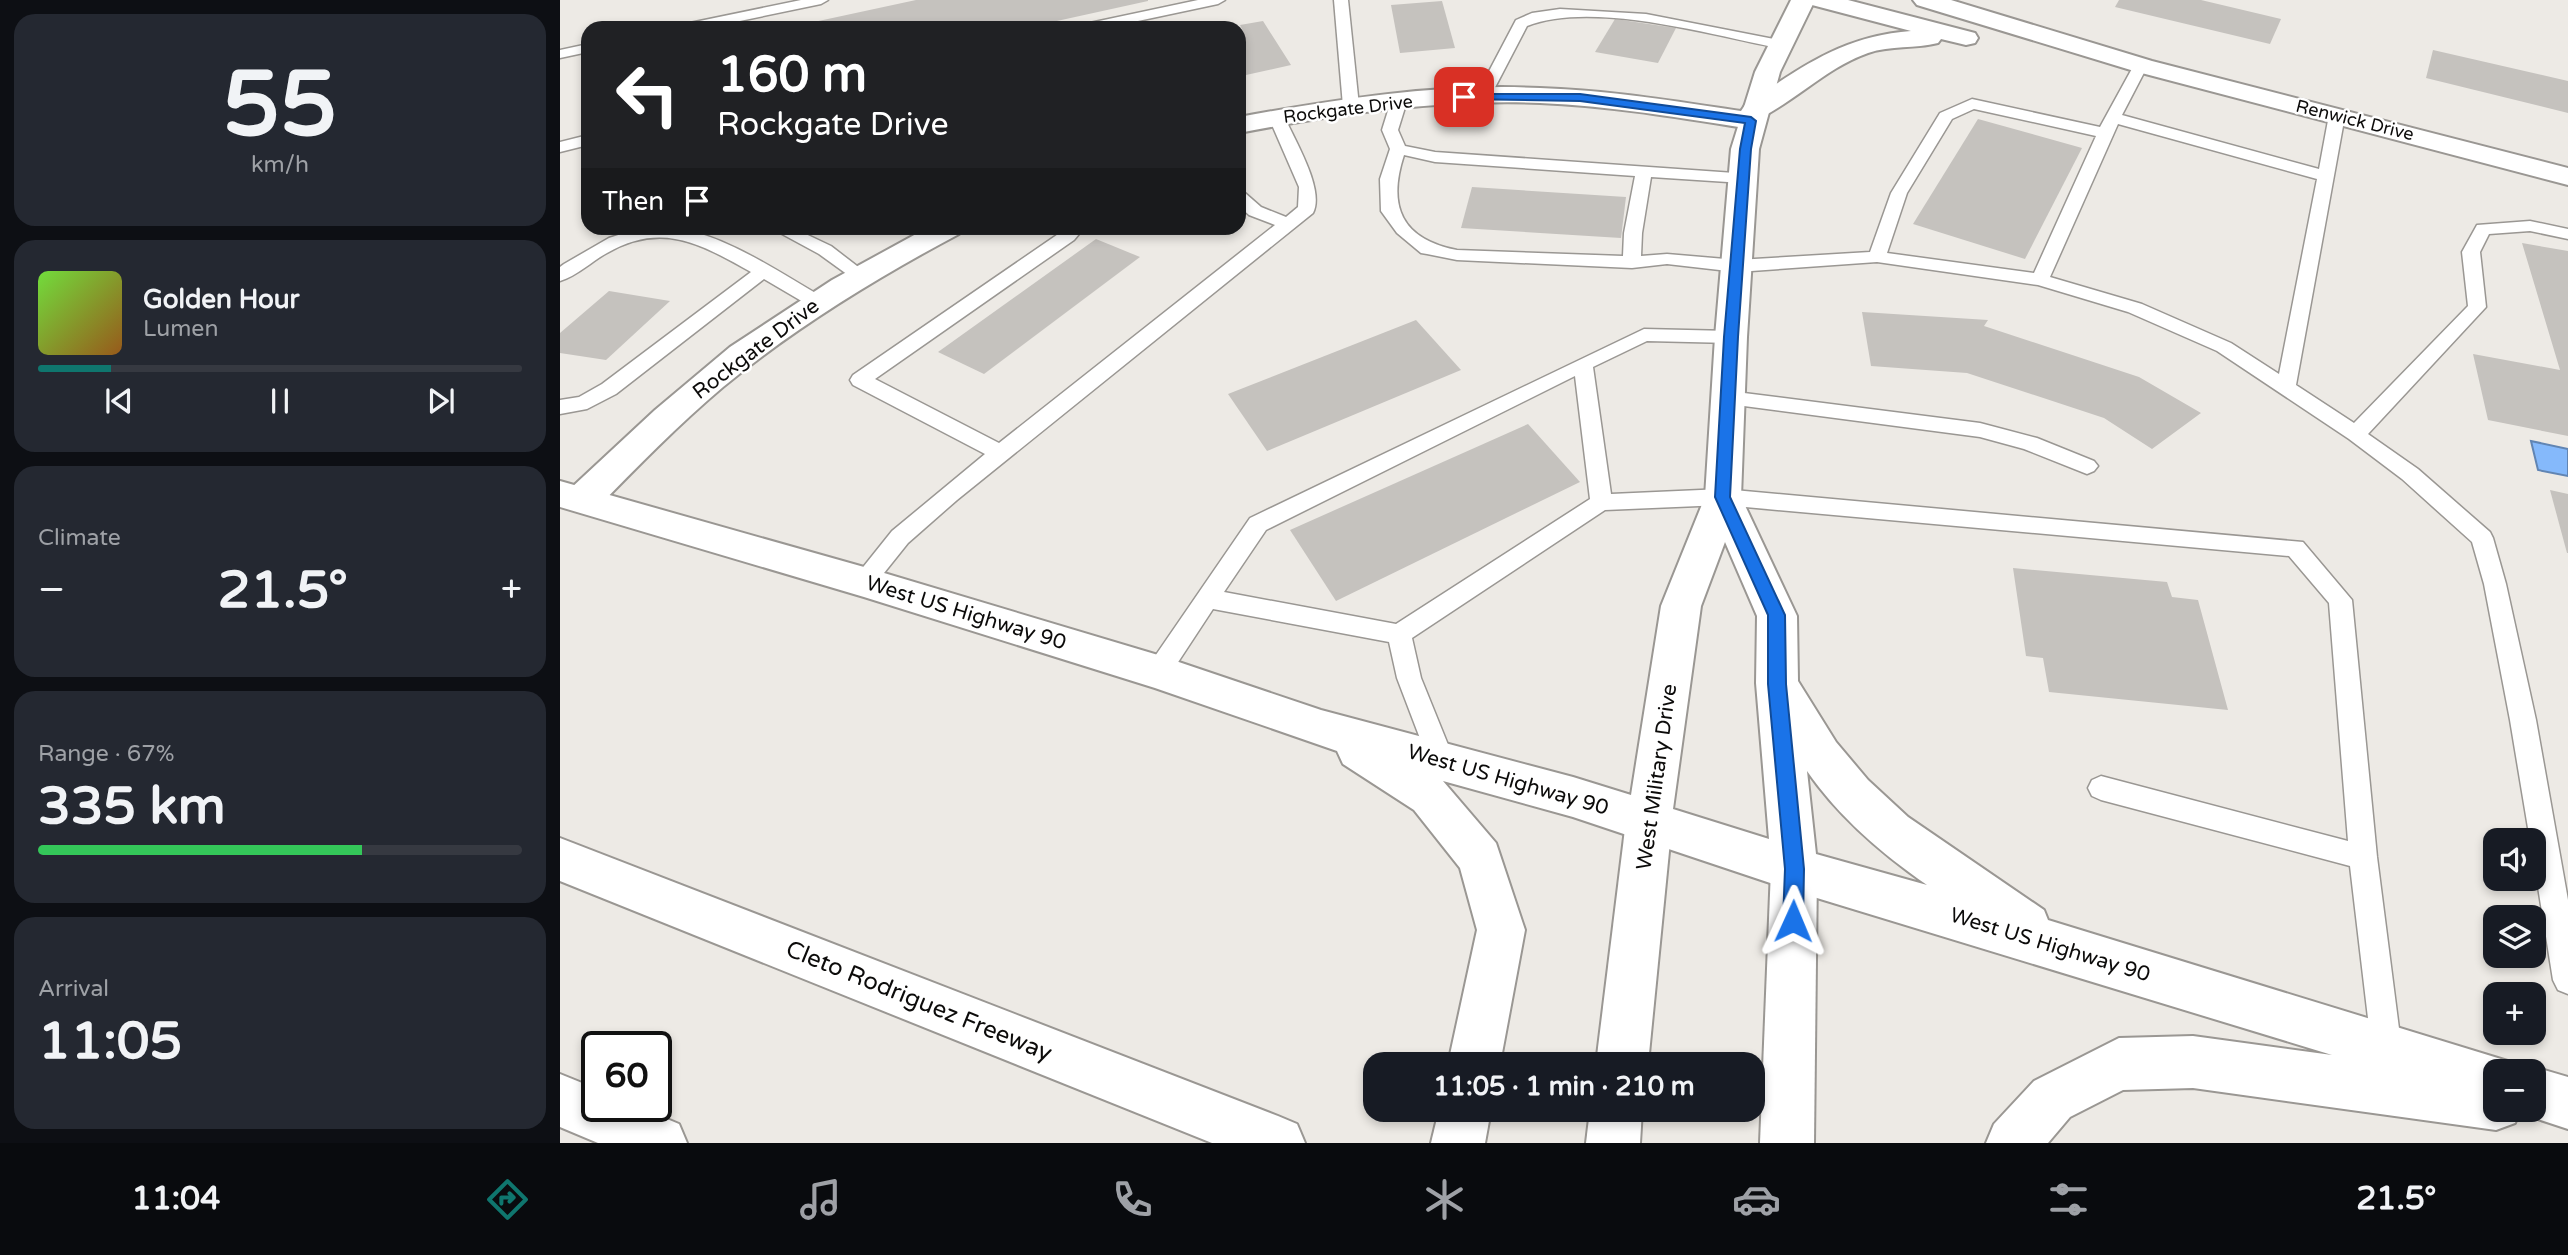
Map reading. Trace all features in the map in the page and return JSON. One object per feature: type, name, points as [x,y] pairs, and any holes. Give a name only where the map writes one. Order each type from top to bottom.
[{"type":"main road","name":"West Military Drive","points":[[1623,1052],[1649,821],[1681,607],[1723,497],[1731,337],[1752,116],[1779,44],[1803,0]]},
{"type":"main road","name":"Renwick Drive","points":[[1820,0],[1973,40],[2141,65]]},
{"type":"main road","name":"Renwick Drive","points":[[1925,0],[2141,65],[2568,177]]},
{"type":"main road","name":"Renwick Drive","points":[[1752,116],[1821,66],[1856,48],[1888,40],[1973,40]]},
{"type":"main road","name":"Rockgate Drive","points":[[1246,124],[1351,106],[1484,96],[1580,98],[1752,116]]},
{"type":"main road","name":"Rockgate Drive","points":[[571,496],[748,351],[817,302],[936,235]]},
{"type":"main road","name":"West US Highway 90","points":[[571,496],[1158,672],[1321,728],[1649,821],[1794,869],[2055,945],[2389,1069],[2483,1080]]},
{"type":"main road","name":"West Military Drive","points":[[1723,497],[1777,615],[1777,684],[1794,869],[1787,1143]]},
{"type":"main road","points":[[1777,684],[1814,746],[1852,794],[1907,843],[2055,945]]},
{"type":"main road","points":[[1321,728],[1430,796],[1480,858],[1501,930],[1476,1052]]},
{"type":"main road","name":"Cleto Rodriguez Freeway","points":[[560,859],[1278,1143]]},
{"type":"main road","points":[[2013,1143],[2052,1099],[2119,1065],[2193,1062],[2389,1069],[2483,1100]]},
{"type":"main road","points":[[2546,1097],[2568,1104]]},
{"type":"main road","points":[[560,1100],[660,1143]]},
{"type":"main road","points":[[2546,1111],[2568,1114]]},
{"type":"main road","points":[[1458,1143],[1462,1122]]},
{"type":"main road","points":[[1613,1143],[1615,1122]]},
{"type":"lane","points":[[714,20],[821,0]]},
{"type":"lane","points":[[1118,21],[1218,0]]},
{"type":"lane","points":[[1341,0],[1351,106]]},
{"type":"lane","points":[[1484,96],[1521,23],[1530,14],[1543,8],[1586,6],[1660,15],[1721,33],[1779,44]]},
{"type":"lane","points":[[560,54],[581,50]]},
{"type":"lane","points":[[2040,280],[2108,125],[2141,65]]},
{"type":"lane","points":[[1399,101],[1390,130],[1398,149],[1388,179],[1390,211],[1403,229],[1427,249],[1457,255],[1632,262],[1667,259],[1737,266],[1877,257],[2040,280],[2148,314],[2224,347],[2356,434],[2410,474],[2482,538],[2495,584],[2562,908],[2568,980]]},
{"type":"lane","points":[[1877,257],[1899,193],[1946,116],[1972,104],[2108,125],[2325,176]]},
{"type":"lane","points":[[2286,387],[2337,115]]},
{"type":"lane","points":[[864,582],[900,537],[1000,453],[1307,209],[1307,187],[1277,118]]},
{"type":"lane","points":[[560,147],[581,142]]},
{"type":"lane","points":[[1398,149],[1435,157],[1744,178]]},
{"type":"lane","points":[[1632,262],[1633,233],[1644,170]]},
{"type":"lane","points":[[1247,211],[1287,224]]},
{"type":"lane","points":[[2356,434],[2477,307],[2471,251],[2483,229],[2530,226],[2568,234]]},
{"type":"lane","points":[[560,275],[600,249],[634,235]]},
{"type":"lane","points":[[688,235],[707,242],[817,302]]},
{"type":"lane","points":[[794,235],[825,250],[861,276]]},
{"type":"lane","points":[[1000,453],[860,380],[1068,235]]},
{"type":"lane","points":[[560,407],[570,407],[592,400],[609,389],[762,272]]},
{"type":"lane","points":[[1158,672],[1210,599],[1258,524],[1644,335],[1731,337]]},
{"type":"lane","points":[[1583,364],[1601,502]]},
{"type":"lane","points":[[1728,398],[1980,430],[2030,443],[2087,466]]},
{"type":"lane","points":[[1210,599],[1399,634],[1601,502],[1723,497],[2295,548],[2340,600],[2363,857],[2389,1069]]},
{"type":"lane","points":[[1399,634],[1409,678],[1442,762]]},
{"type":"lane","points":[[2101,788],[2363,857]]},
{"type":"water","points":[[2531,441],[2568,449],[2568,476],[2538,470]]},
{"type":"building","points":[[916,0],[1148,0],[1057,21],[818,21]]},
{"type":"building","points":[[2119,0],[2201,0],[2281,19],[2270,44],[2115,7]]},
{"type":"building","points":[[1442,1],[1455,48],[1400,53],[1391,5]]},
{"type":"building","points":[[1615,19],[1676,28],[1658,63],[1595,52]]},
{"type":"building","points":[[1263,21],[1291,65],[1246,75],[1246,24]]},
{"type":"building","points":[[2433,50],[2568,81],[2568,113],[2426,78]]},
{"type":"building","points":[[1978,119],[2082,148],[2025,259],[1913,224]]},
{"type":"building","points":[[1472,187],[1626,197],[1621,238],[1461,228]]},
{"type":"building","points":[[1096,239],[1140,257],[984,374],[938,352]]},
{"type":"building","points":[[2522,243],[2568,251],[2568,436],[2488,420],[2473,354],[2560,370]]},
{"type":"building","points":[[609,291],[670,301],[606,360],[560,353],[560,333]]},
{"type":"building","points":[[1862,312],[1988,320],[1984,326],[2139,377],[2201,413],[2152,449],[2104,418],[1967,373],[1871,366]]},
{"type":"building","points":[[1416,320],[1461,370],[1267,451],[1228,394]]},
{"type":"building","points":[[1528,424],[1580,482],[1336,601],[1290,530]]},
{"type":"building","points":[[2550,490],[2568,494],[2568,553],[2567,553]]},
{"type":"building","points":[[2013,568],[2167,582],[2172,597],[2198,600],[2228,710],[2049,692],[2043,658],[2026,656]]},
{"type":"route","points":[[1464,97],[1580,98],[1751,121],[1745,149],[1731,337],[1723,497],[1777,615],[1777,684],[1794,869],[1793,921]]}]
